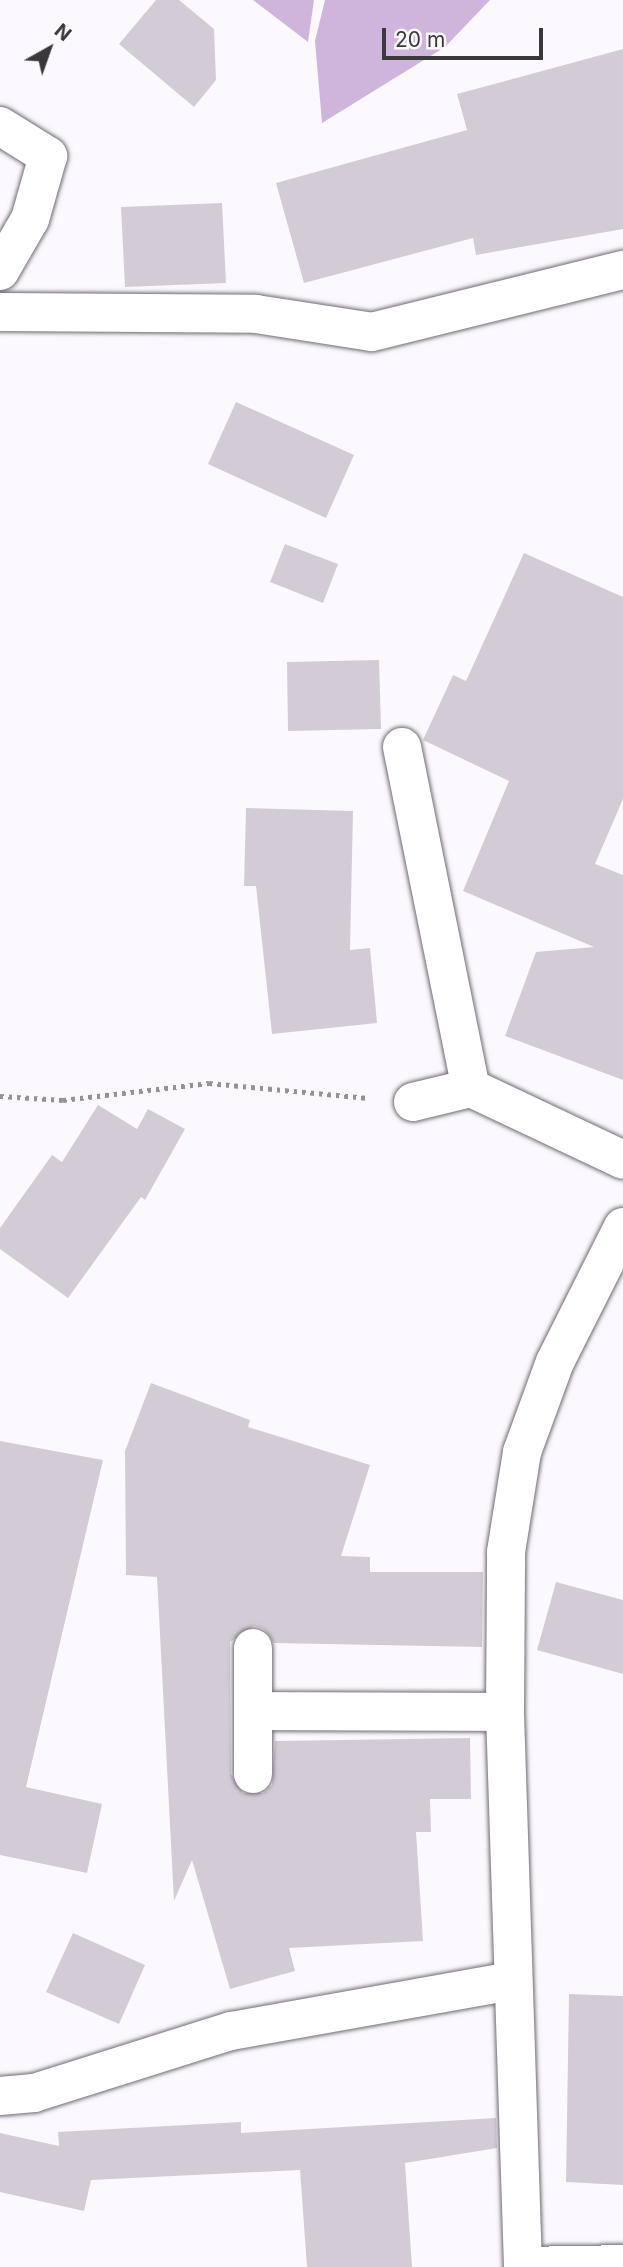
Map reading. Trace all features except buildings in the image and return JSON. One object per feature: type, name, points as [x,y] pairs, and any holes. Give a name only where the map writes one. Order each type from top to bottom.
[{"type":"street","points":[[0,126],[48,156],[30,219],[0,271]]},
{"type":"street","points":[[0,312],[256,314],[372,332],[623,270]]},
{"type":"street","points":[[402,747],[471,1088]]},
{"type":"street","points":[[413,1102],[471,1088],[623,1160]]},
{"type":"street","points":[[623,1227],[555,1362],[522,1451],[506,1552],[505,1712],[523,2266],[623,2264]]},
{"type":"street","points":[[253,1648],[253,1774]]},
{"type":"street","points":[[253,1712],[505,1712]]},
{"type":"street","points":[[0,2096],[34,2093],[231,2031],[513,1981]]},
{"type":"path","points":[[0,1096],[64,1100],[209,1083],[413,1102]]},
{"type":"shaded area","points":[[253,0],[314,0],[308,42]]},
{"type":"shaded area","points":[[325,0],[490,0],[445,47],[322,123],[315,41]]}]
